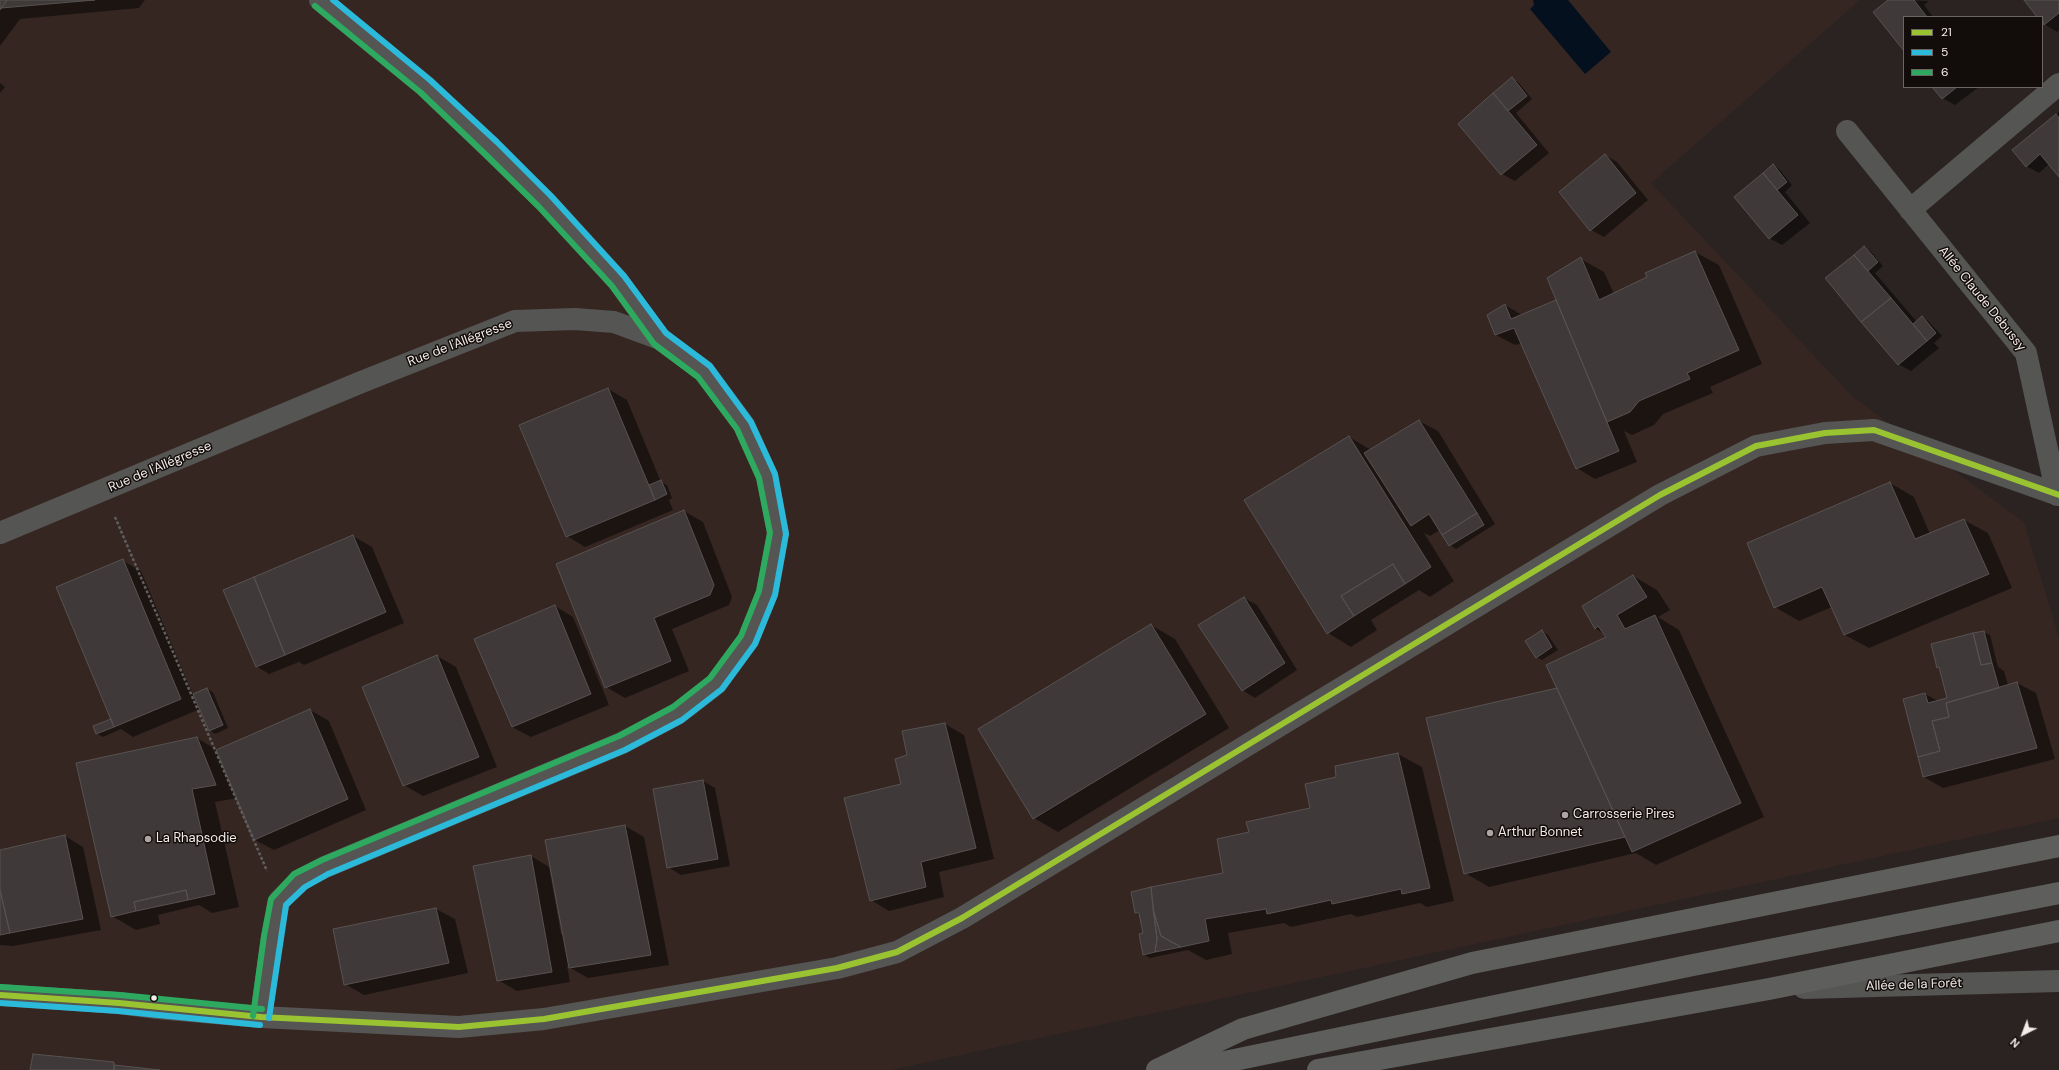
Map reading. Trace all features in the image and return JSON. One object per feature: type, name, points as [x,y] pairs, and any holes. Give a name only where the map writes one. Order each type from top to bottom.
[{"type":"main road","points":[[1157,1070],[1242,1029],[1472,963],[2059,846]]},
{"type":"main road","points":[[1186,1070],[1924,919],[2059,893]]},
{"type":"main road","points":[[1318,1070],[1769,989],[2059,931]]},
{"type":"street","points":[[320,0],[426,86],[545,201],[618,281],[660,339]]},
{"type":"street","points":[[1910,210],[2059,84]]},
{"type":"street","name":"Allée Claude Debussy","points":[[1846,131],[2026,353],[2058,495]]},
{"type":"street","name":"Rue de l'Allégresse","points":[[0,533],[104,491],[359,382],[515,321],[575,318],[614,322],[660,339],[704,371],[744,425],[767,476],[778,533],[767,593],[748,640],[716,684],[677,714],[622,743],[325,867],[300,880],[279,901]]},
{"type":"street","points":[[0,995],[119,1003],[157,1008],[261,1017],[459,1027],[544,1018],[829,969],[897,952],[962,918],[1660,494],[1756,446],[1825,434],[1874,430],[2058,495]]},
{"type":"street","points":[[261,1017],[272,937],[279,901]]},
{"type":"street","name":"Allée de la Forêt","points":[[1769,989],[2059,980]]},
{"type":"path","points":[[104,491],[279,901]]},
{"type":"shaded area","points":[[0,0],[1860,0],[1651,183],[1853,397],[2024,522],[2059,638],[2059,818],[891,1070],[0,1070]]},
{"type":"water","points":[[1533,0],[1568,0],[1611,52],[1585,74],[1530,9],[1534,5]]},
{"type":"building","points":[[0,0],[7,0],[0,10]]},
{"type":"building","points":[[7,0],[95,0],[1,8]]},
{"type":"building","points":[[1888,0],[1914,0],[1926,16],[1903,16],[1903,50],[1873,12]]},
{"type":"building","points":[[2024,0],[2059,0],[2059,13],[2044,25],[2043,16],[2036,16]]},
{"type":"building","points":[[1512,77],[1527,96],[1508,111],[1493,93]]},
{"type":"building","points":[[1933,88],[1956,88],[1942,99]]},
{"type":"building","points":[[1493,93],[1537,145],[1501,175],[1458,124]]},
{"type":"building","points":[[2056,114],[2059,118],[2059,177],[2040,154],[2026,167],[2012,150]]},
{"type":"building","points":[[1605,154],[1636,193],[1590,231],[1559,192]]},
{"type":"building","points":[[1773,164],[1787,182],[1777,190],[1763,173]]},
{"type":"building","points":[[1763,173],[1798,215],[1769,239],[1734,197]]},
{"type":"building","points":[[1864,246],[1878,262],[1868,271],[1854,255]]},
{"type":"building","points":[[1695,251],[1739,350],[1687,373],[1690,379],[1639,401],[1630,412],[1607,422],[1547,278],[1581,257],[1599,300],[1647,277],[1645,273]]},
{"type":"building","points":[[1854,255],[1891,298],[1861,322],[1825,278]]},
{"type":"building","points":[[1891,298],[1927,341],[1898,365],[1861,322]]},
{"type":"building","points":[[1556,300],[1619,451],[1576,469],[1514,328],[1495,335],[1487,315],[1505,304],[1511,319]]},
{"type":"building","points":[[1922,316],[1936,333],[1927,341],[1913,324]]},
{"type":"building","points":[[608,388],[655,500],[566,537],[519,425]]},
{"type":"building","points":[[1419,420],[1477,513],[1442,535],[1429,514],[1411,526],[1364,453]]},
{"type":"building","points":[[1349,436],[1431,567],[1405,584],[1393,564],[1341,596],[1354,616],[1327,634],[1244,500]]},
{"type":"building","points":[[661,480],[667,494],[655,500],[649,485]]},
{"type":"building","points":[[1890,482],[1915,539],[1964,519],[1989,574],[1844,635],[1822,587],[1774,608],[1747,543]]},
{"type":"building","points":[[684,510],[714,585],[710,595],[654,618],[671,661],[605,688],[556,564]]},
{"type":"building","points":[[1477,513],[1484,525],[1449,546],[1442,535]]},
{"type":"building","points":[[353,535],[386,612],[285,655],[254,577]]},
{"type":"building","points":[[123,559],[181,699],[114,727],[56,587]]},
{"type":"building","points":[[1393,564],[1405,584],[1354,616],[1341,596]]},
{"type":"building","points":[[1633,575],[1647,597],[1617,615],[1625,629],[1655,615],[1741,803],[1632,852],[1546,665],[1606,637],[1598,626],[1595,629],[1582,606]]},
{"type":"building","points":[[254,577],[285,655],[256,667],[223,590]]},
{"type":"building","points":[[1244,597],[1285,663],[1242,691],[1198,625]]},
{"type":"building","points":[[555,605],[591,694],[512,727],[474,639]]},
{"type":"building","points":[[1151,624],[1206,714],[1033,819],[978,729]]},
{"type":"building","points":[[1542,630],[1552,647],[1536,658],[1525,641]]},
{"type":"building","points":[[1984,631],[1992,663],[1981,665],[1973,633]]},
{"type":"building","points":[[1973,633],[1981,665],[1992,663],[1999,688],[1946,703],[1949,717],[1932,721],[1940,751],[1918,757],[1903,699],[1925,693],[1928,703],[1947,698],[1931,644]]},
{"type":"building","points":[[437,655],[479,757],[403,786],[362,687]]},
{"type":"building","points":[[2017,682],[2037,748],[1923,777],[1918,757],[1940,751],[1932,721],[1949,717],[1946,703]]},
{"type":"building","points":[[207,688],[223,725],[209,731],[193,694]]},
{"type":"building","points":[[1557,688],[1625,837],[1464,874],[1426,718]]},
{"type":"building","points":[[310,709],[348,799],[254,840],[216,750]]},
{"type":"building","points":[[111,719],[114,727],[96,734],[93,726]]},
{"type":"building","points":[[945,723],[976,848],[921,862],[926,887],[870,901],[844,798],[901,784],[895,759],[907,755],[902,731]]},
{"type":"building","name":"La Rhapsodie","points":[[197,737],[216,785],[192,789],[215,894],[188,900],[186,890],[134,902],[136,911],[111,917],[76,763]]},
{"type":"building","points":[[1398,753],[1430,888],[1402,894],[1401,889],[1332,904],[1331,900],[1267,914],[1266,909],[1205,919],[1209,941],[1181,947],[1161,936],[1153,909],[1151,887],[1223,873],[1217,839],[1249,832],[1246,822],[1310,808],[1305,784],[1336,777],[1335,766]]},
{"type":"building","points":[[703,780],[718,859],[667,868],[653,789]]},
{"type":"building","points":[[625,825],[651,955],[569,968],[545,840]]},
{"type":"building","points":[[65,835],[83,919],[10,933],[0,890],[0,850]]},
{"type":"building","points":[[531,855],[552,972],[497,981],[473,866]]},
{"type":"building","points":[[1151,887],[1157,939],[1155,952],[1143,955],[1139,934],[1143,933],[1139,913],[1135,913],[1131,892]]},
{"type":"building","points":[[0,890],[10,933],[0,935]]},
{"type":"building","points":[[186,890],[188,900],[136,911],[134,902]]},
{"type":"building","points":[[436,908],[449,963],[344,985],[333,929]]},
{"type":"building","points":[[1153,909],[1161,936],[1181,947],[1155,952],[1157,939]]},
{"type":"building","points":[[33,1054],[114,1062],[114,1070],[30,1070]]},
{"type":"building","points":[[114,1065],[160,1070],[114,1070]]},
{"type":"transit line","name":"5","points":[[269,1018],[286,905],[305,887],[328,874],[625,750],[682,720],[722,689],[755,644],[775,595],[786,534],[775,474],[751,422],[710,366],[666,333],[624,276],[551,196],[497,142],[430,80],[333,0]]},
{"type":"transit line","name":"6","points":[[253,1016],[264,936],[271,899],[294,874],[322,860],[619,736],[673,707],[710,678],[741,636],[759,591],[770,533],[759,478],[737,429],[698,377],[654,344],[612,286],[539,207],[485,154],[420,92],[315,6]]},
{"type":"transit line","name":"21","points":[[0,995],[119,1003],[261,1017],[459,1027],[544,1019],[837,968],[897,952],[962,918],[1660,495],[1756,446],[1825,433],[1874,430],[2059,495]]},
{"type":"transit line","name":"6","points":[[1,987],[120,995],[262,1009]]},
{"type":"transit line","name":"5","points":[[0,1003],[118,1011],[260,1025]]},
{"type":"place","name":"Carrosserie Pires","points":[[1565,815]]},
{"type":"place","name":"Arthur Bonnet","points":[[1490,833]]},
{"type":"place","name":"La Rhapsodie","points":[[148,839]]}]
